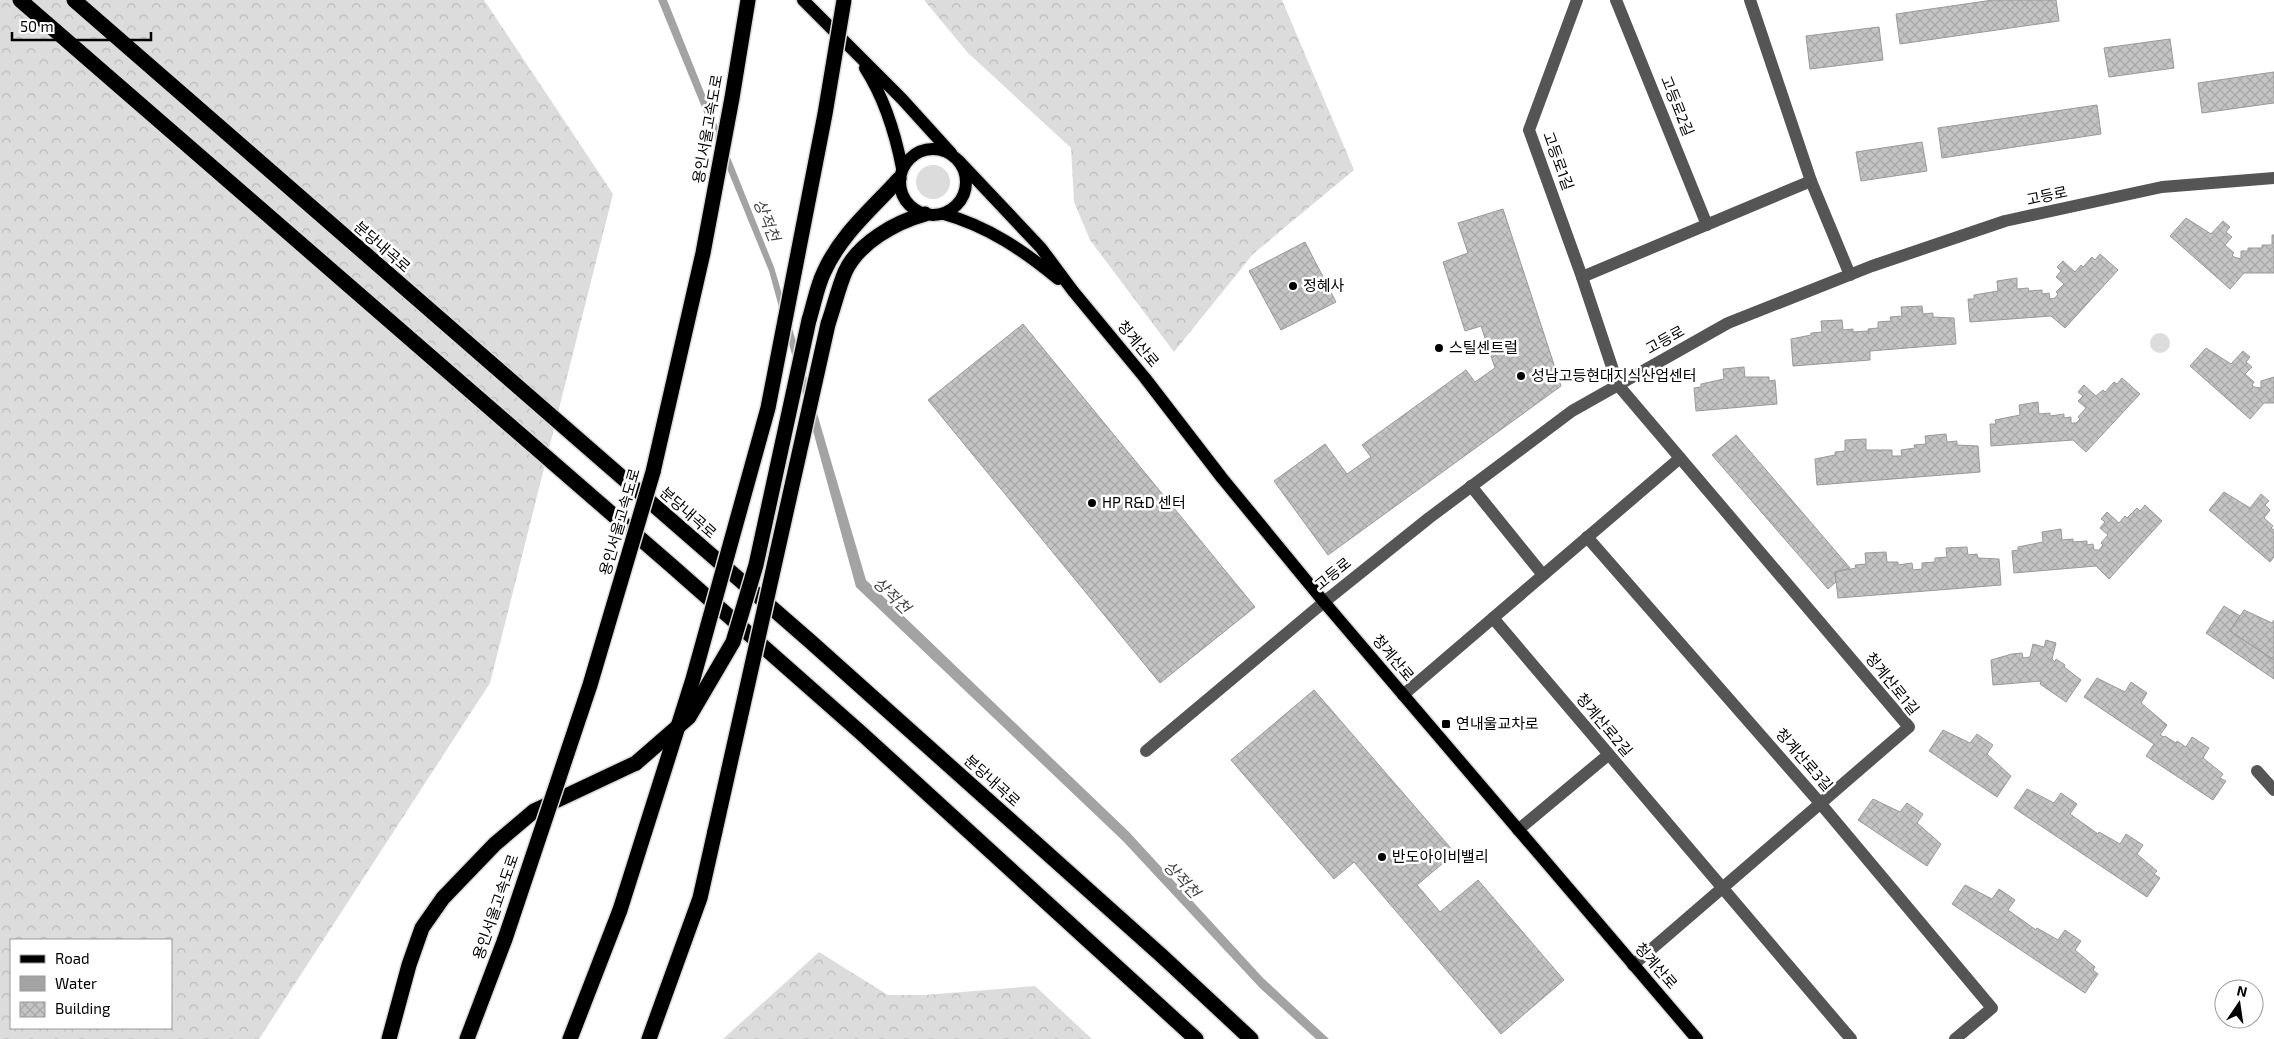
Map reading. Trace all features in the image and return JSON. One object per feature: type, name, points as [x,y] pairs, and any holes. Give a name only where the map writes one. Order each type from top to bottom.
[{"type":"highway","points":[[20,0],[681,574],[867,739],[1196,1039]]},
{"type":"highway","name":"분당내곡로","points":[[74,0],[811,642],[1162,956],[1251,1039]]},
{"type":"highway","name":"용인서울고속도로","points":[[466,1039],[505,939],[590,685],[653,472],[703,253],[748,0]]},
{"type":"highway","points":[[570,1039],[620,910],[696,670],[768,408],[825,114],[844,0]]},
{"type":"highway","points":[[390,1039],[409,965],[422,928],[442,898],[495,844],[534,810],[636,763],[689,717],[733,642],[756,565],[809,320],[823,272],[849,231],[901,173]]},
{"type":"highway","points":[[650,1039],[700,898],[828,324],[846,271],[859,252],[895,226],[925,214]]},
{"type":"main road","name":"청계산로","points":[[803,0],[902,99],[1041,248],[1222,478],[1324,602],[1697,1039]]},
{"type":"main road","name":"청계산로","points":[[851,48],[867,70],[884,103],[895,132],[901,173]]},
{"type":"main road","points":[[929,148],[940,149],[955,157],[964,170],[967,180],[965,191],[953,209],[944,214],[918,212],[906,201],[899,187],[901,173],[909,158],[929,148]]},
{"type":"main road","name":"청계산로","points":[[944,214],[965,219],[995,233],[1041,265],[1073,291]]},
{"type":"street","name":"고등로1길","points":[[1577,0],[1529,130],[1582,277],[1618,385]]},
{"type":"street","name":"고등로2길","points":[[1616,0],[1707,225]]},
{"type":"street","points":[[1750,0],[1811,182],[1850,275]]},
{"type":"street","name":"고등로","points":[[1146,751],[1324,602],[1471,486],[1572,411],[1728,323],[1850,275],[2005,221],[2162,188],[2274,178]]},
{"type":"street","points":[[1582,277],[1811,182]]},
{"type":"street","name":"청계산로1길","points":[[1618,385],[1909,727],[1633,965]]},
{"type":"street","points":[[1403,695],[1680,458]]},
{"type":"street","points":[[1471,486],[1543,575]]},
{"type":"street","name":"청계산로3길","points":[[1587,538],[1820,803],[1992,1008],[1955,1039]]},
{"type":"street","name":"청계산로2길","points":[[1493,618],[1850,1039]]},
{"type":"street","points":[[1518,830],[1608,754]]},
{"type":"street","points":[[2257,771],[2274,790]]},
{"type":"green space","points":[[0,0],[484,0],[613,194],[490,683],[259,1039],[0,1039]]},
{"type":"green space","points":[[924,0],[1282,0],[1354,170],[1253,254],[1174,352],[1090,240],[1074,202],[1071,148],[968,53]]},
{"type":"green space","points":[[933,165],[945,170],[950,182],[945,194],[933,199],[921,194],[916,182],[921,170]]},
{"type":"green space","points":[[2160,333],[2167,336],[2170,343],[2167,350],[2160,353],[2153,350],[2150,343],[2153,336]]},
{"type":"green space","points":[[819,952],[888,995],[925,995],[1035,986],[1092,1039],[723,1039]]},
{"type":"water","points":[[658,0],[667,0],[774,267],[866,580],[1129,832],[1263,978],[1329,1039],[1316,1039],[1260,988],[1123,841],[856,587],[769,271]]},
{"type":"building","points":[[1993,0],[2056,0],[2059,21],[1900,44],[1896,14]]},
{"type":"building","points":[[1879,27],[1883,60],[1810,69],[1806,36]]},
{"type":"building","points":[[2170,39],[2174,68],[2109,77],[2104,48]]},
{"type":"building","points":[[2274,72],[2274,103],[2202,113],[2198,83]]},
{"type":"building","points":[[2097,105],[2101,134],[1942,158],[1938,128]]},
{"type":"building","points":[[1922,142],[1927,171],[1861,181],[1856,152]]},
{"type":"building","name":"성남고등현대지식산업센터","points":[[1503,209],[1561,386],[1328,555],[1274,481],[1325,444],[1347,474],[1371,457],[1362,445],[1466,370],[1475,382],[1495,368],[1481,326],[1465,331],[1443,262],[1468,253],[1458,223]]},
{"type":"building","points":[[2186,218],[2211,234],[2223,221],[2230,227],[2226,232],[2232,237],[2225,245],[2234,253],[2232,255],[2234,257],[2241,259],[2241,251],[2248,251],[2248,248],[2262,248],[2262,245],[2272,245],[2272,235],[2274,235],[2274,273],[2244,273],[2230,289],[2170,236]]},
{"type":"building","name":"정혜사","points":[[1305,242],[1336,302],[1281,330],[1249,271]]},
{"type":"building","points":[[2100,254],[2118,270],[2065,328],[2051,316],[1970,322],[1968,299],[1974,299],[1974,295],[1998,291],[1997,281],[2017,278],[2017,289],[2028,288],[2029,291],[2042,290],[2042,294],[2049,293],[2050,299],[2055,298],[2058,294],[2056,292],[2064,284],[2056,277],[2061,271],[2057,267],[2063,261],[2075,272],[2081,265],[2083,267],[2092,257],[2095,260]]},
{"type":"building","points":[[1922,306],[1923,314],[1933,313],[1933,317],[1954,318],[1956,344],[1870,351],[1870,360],[1793,366],[1791,339],[1822,332],[1821,321],[1842,320],[1843,330],[1853,329],[1853,332],[1868,331],[1869,334],[1868,329],[1878,328],[1878,322],[1891,321],[1890,317],[1902,316],[1901,307]]},
{"type":"building","name":"HP R&D 센터","points":[[1023,324],[1255,607],[1160,683],[928,400]]},
{"type":"building","points":[[2206,348],[2231,364],[2243,351],[2250,357],[2246,362],[2252,367],[2245,374],[2254,382],[2252,385],[2254,387],[2261,388],[2261,381],[2274,377],[2274,403],[2264,403],[2250,419],[2190,366]]},
{"type":"building","points":[[1744,367],[1745,377],[1769,377],[1769,381],[1775,380],[1777,404],[1696,411],[1694,388],[1701,387],[1701,384],[1724,379],[1723,369]]},
{"type":"building","points":[[2122,378],[2140,394],[2086,452],[2073,440],[1991,446],[1990,424],[1996,424],[1995,420],[2020,415],[2019,405],[2038,402],[2039,414],[2050,413],[2050,416],[2064,414],[2064,418],[2071,417],[2071,423],[2076,423],[2080,419],[2078,417],[2086,408],[2078,401],[2083,396],[2078,392],[2084,385],[2096,396],[2103,390],[2105,392],[2114,382],[2117,384]]},
{"type":"building","points":[[1946,434],[1947,442],[1957,441],[1957,445],[1978,446],[1980,472],[1817,485],[1815,459],[1835,455],[1835,452],[1845,451],[1845,440],[1866,439],[1866,450],[1892,450],[1892,456],[1902,456],[1901,450],[1915,448],[1914,445],[1926,444],[1925,436]]},
{"type":"building","points":[[1736,435],[1850,568],[1835,572],[1836,582],[1828,589],[1712,455]]},
{"type":"building","points":[[2224,492],[2250,508],[2261,494],[2269,501],[2265,505],[2270,510],[2264,518],[2273,526],[2271,528],[2274,530],[2274,557],[2270,562],[2209,510]]},
{"type":"building","points":[[2145,505],[2162,521],[2109,579],[2096,566],[2014,573],[2012,551],[2018,550],[2018,547],[2043,542],[2042,532],[2061,529],[2062,540],[2073,539],[2073,542],[2087,541],[2087,545],[2093,544],[2094,550],[2099,550],[2103,545],[2101,543],[2108,535],[2100,528],[2105,522],[2101,519],[2107,512],[2119,523],[2125,516],[2127,518],[2137,508],[2140,511]]},
{"type":"building","points":[[1967,547],[1968,555],[1977,554],[1978,558],[1999,559],[2001,585],[1838,598],[1835,572],[1856,568],[1855,565],[1866,564],[1865,553],[1886,552],[1887,562],[1898,562],[1898,565],[1912,563],[1913,570],[1922,569],[1922,563],[1935,562],[1935,558],[1947,557],[1946,548]]},
{"type":"building","points":[[2224,606],[2240,616],[2230,631],[2274,660],[2274,679],[2206,633]]},
{"type":"building","points":[[2244,610],[2272,623],[2274,620],[2274,660],[2230,631]]},
{"type":"building","points":[[2046,640],[2056,643],[2052,659],[2055,662],[2056,659],[2065,665],[2064,667],[2081,680],[2066,702],[2040,684],[2041,681],[1993,685],[1991,660],[2022,653],[2023,658],[2030,657],[2033,644],[2044,647]]},
{"type":"building","points":[[2097,678],[2125,692],[2131,682],[2147,693],[2141,703],[2167,725],[2160,735],[2176,743],[2177,741],[2186,747],[2192,737],[2209,748],[2203,758],[2223,774],[2220,778],[2226,781],[2213,800],[2146,756],[2154,744],[2084,697]]},
{"type":"building","name":"반도아이비밸리","points":[[1314,690],[1455,853],[1417,885],[1440,912],[1478,880],[1564,980],[1501,1034],[1354,862],[1334,879],[1231,760]]},
{"type":"building","points":[[1943,730],[1970,743],[1977,734],[1993,745],[1987,754],[2011,776],[1997,797],[1929,751]]},
{"type":"building","points":[[2027,789],[2054,803],[2061,793],[2077,804],[2070,814],[2098,834],[2099,832],[2120,844],[2126,834],[2143,845],[2137,854],[2157,871],[2154,874],[2160,878],[2147,897],[2014,808]]},
{"type":"building","points":[[1873,799],[1900,812],[1907,803],[1923,814],[1917,823],[1941,844],[1927,866],[1858,820]]},
{"type":"building","points":[[1965,885],[1992,899],[1999,889],[2015,900],[2008,910],[2036,930],[2037,928],[2058,940],[2065,930],[2081,941],[2075,950],[2095,967],[2093,970],[2098,974],[2085,993],[1952,904]]},
{"type":"place","name":"정혜사","points":[[1293,286]]},
{"type":"place","name":"스틸센트럴","points":[[1439,348]]},
{"type":"place","name":"성남고등현대지식산업센터","points":[[1521,376]]},
{"type":"place","name":"HP R&D 센터","points":[[1092,503]]},
{"type":"place","name":"연내울교차로","points":[[1446,724]]},
{"type":"place","name":"반도아이비밸리","points":[[1382,857]]},
{"type":"water label","name":"상적천","points":[[767,220]]},
{"type":"water label","name":"상적천","points":[[892,595]]},
{"type":"water label","name":"상적천","points":[[1182,879]]}]
